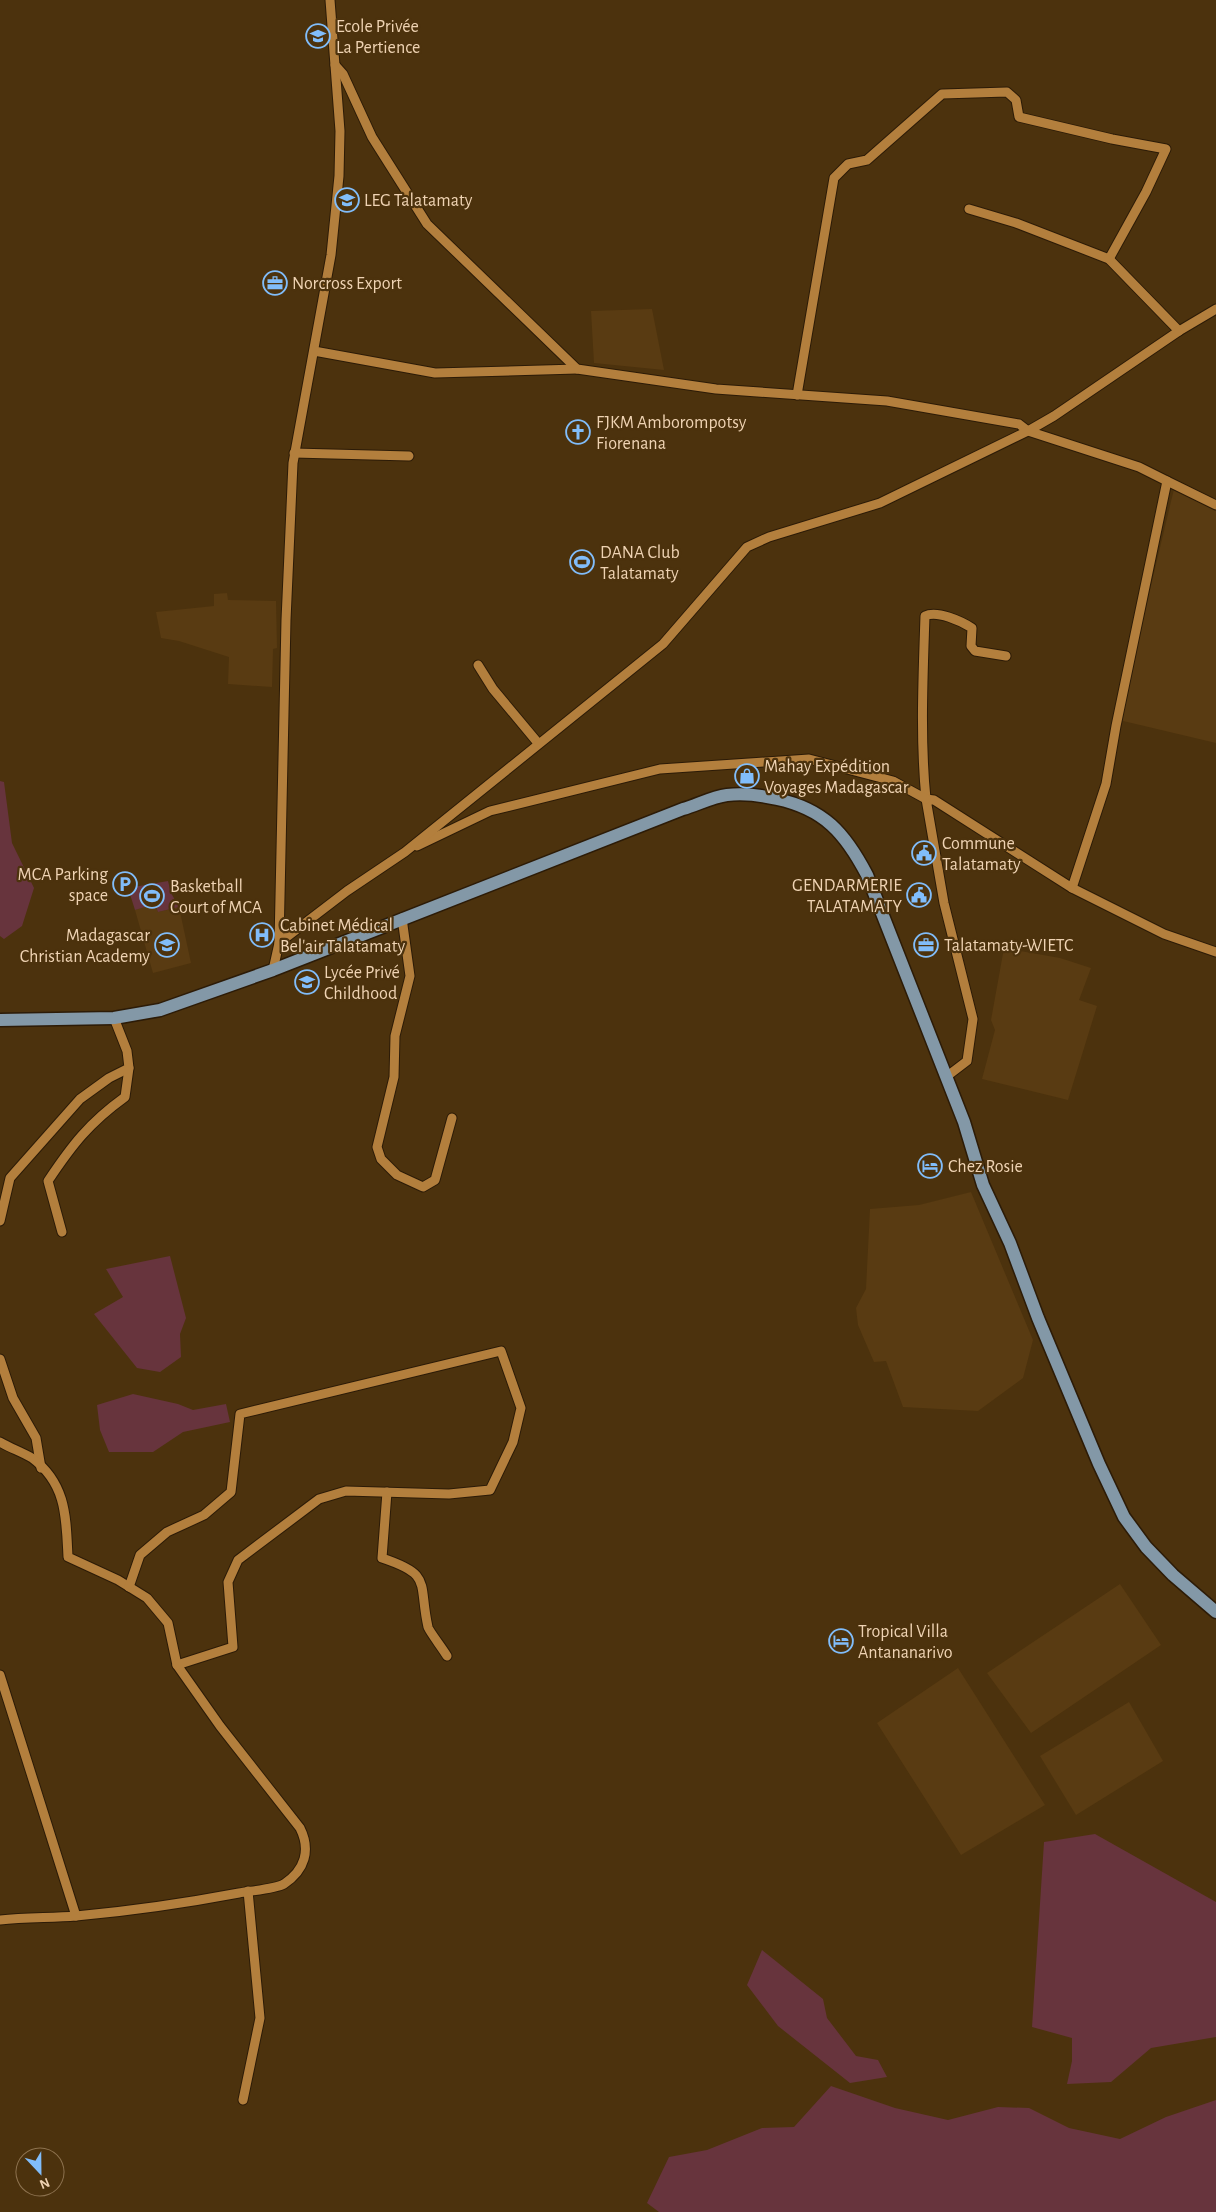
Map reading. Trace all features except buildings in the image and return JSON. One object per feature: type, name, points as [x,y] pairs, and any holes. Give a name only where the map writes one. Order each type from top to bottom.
[{"type":"main road","points":[[0,1020],[114,1018],[160,1010],[272,970],[683,809],[726,796],[758,795],[798,803],[825,818],[836,829],[860,862],[885,917],[964,1122],[983,1185],[1010,1243],[1038,1318],[1099,1464],[1124,1517],[1146,1547],[1173,1575],[1216,1612]]},
{"type":"street","points":[[272,970],[279,944],[286,620],[294,453],[331,255],[339,176],[340,131],[330,0]]},
{"type":"street","points":[[335,65],[343,74],[372,137],[427,224],[577,369]]},
{"type":"street","points":[[797,395],[834,178],[848,164],[867,160],[942,94],[1008,92],[1016,100],[1020,118],[1166,149],[1146,192],[1108,259]]},
{"type":"street","points":[[969,209],[1016,224],[1108,259],[1180,331]]},
{"type":"street","points":[[279,944],[347,891],[405,852],[663,644],[747,547],[769,537],[880,503],[1028,431],[1054,416],[1216,309]]},
{"type":"street","points":[[314,351],[435,372],[577,369],[716,389],[887,401],[1019,424],[1028,431],[1139,467],[1216,505]]},
{"type":"street","points":[[294,453],[409,456]]},
{"type":"street","points":[[1072,888],[1106,784],[1116,726],[1167,481]]},
{"type":"street","points":[[946,1077],[966,1061],[973,1019],[944,903],[926,799],[922,658],[925,616],[928,614],[941,615],[966,624],[972,628],[971,646],[975,651],[1006,656]]},
{"type":"street","points":[[478,664],[493,689],[538,743]]},
{"type":"street","points":[[405,852],[490,811],[660,769],[809,759],[893,781],[926,799],[934,800],[1072,888],[1164,934],[1216,952]]},
{"type":"street","points":[[402,918],[410,976],[395,1036],[394,1077],[377,1147],[381,1159],[397,1175],[423,1187],[429,1184],[435,1180],[452,1118]]},
{"type":"street","points":[[62,1232],[48,1181],[71,1146],[103,1113],[125,1097],[129,1068],[127,1051],[114,1018]]},
{"type":"street","points":[[0,1221],[10,1178],[80,1099],[109,1078],[129,1068]]},
{"type":"street","points":[[129,1587],[140,1555],[167,1532],[204,1515],[231,1492],[240,1414],[501,1351],[521,1408],[513,1442],[490,1490],[449,1494],[346,1491],[319,1499],[238,1560],[228,1582],[233,1647],[177,1666]]},
{"type":"street","points":[[0,1359],[13,1398],[36,1438],[41,1468]]},
{"type":"street","points":[[0,1442],[32,1459],[56,1484],[66,1512],[68,1557],[118,1580],[147,1598],[168,1623],[177,1666],[220,1726],[300,1828],[306,1839],[307,1851],[297,1872],[283,1885],[203,1899],[76,1916],[0,1920]]},
{"type":"street","points":[[388,1492],[382,1558],[407,1566],[420,1578],[429,1630],[438,1640],[447,1656]]},
{"type":"street","points":[[0,1675],[76,1916]]},
{"type":"street","points":[[243,2100],[260,2018],[248,1891]]},
{"type":"shaded area","points":[[652,309],[664,370],[594,363],[591,311]]},
{"type":"shaded area","points":[[1174,489],[1216,507],[1216,743],[1119,720]]},
{"type":"shaded area","points":[[227,593],[228,600],[276,601],[277,648],[273,649],[272,687],[228,684],[229,657],[179,641],[161,638],[156,612],[214,606],[214,594]]},
{"type":"shaded area","points":[[0,781],[4,782],[12,843],[34,888],[22,926],[4,939],[0,936]]},
{"type":"shaded area","name":"Basketball Court of MCA","points":[[168,881],[171,893],[179,907],[158,912],[155,904],[135,910],[128,888]]},
{"type":"shaded area","name":"Madagascar Christian Academy","points":[[155,903],[158,912],[179,907],[191,963],[153,973],[135,910]]},
{"type":"shaded area","points":[[1004,948],[1060,958],[1091,968],[1079,1000],[1097,1006],[1068,1100],[982,1079],[995,1030],[991,1020]]},
{"type":"shaded area","points":[[971,1192],[1033,1340],[1023,1378],[978,1411],[903,1407],[886,1361],[874,1362],[858,1325],[856,1308],[866,1289],[870,1209],[919,1205]]},
{"type":"shaded area","points":[[170,1256],[186,1318],[180,1334],[181,1357],[160,1372],[137,1368],[94,1314],[123,1297],[106,1269]]},
{"type":"shaded area","points":[[133,1394],[178,1404],[193,1410],[226,1404],[230,1422],[183,1432],[153,1452],[109,1452],[100,1430],[97,1405]]},
{"type":"shaded area","points":[[1120,1584],[1161,1645],[1031,1733],[987,1673]]},
{"type":"shaded area","points":[[958,1668],[1045,1805],[961,1855],[877,1723]]},
{"type":"shaded area","points":[[1129,1702],[1163,1761],[1076,1815],[1040,1756]]},
{"type":"shaded area","points":[[1095,1834],[1216,1902],[1216,2037],[1151,2048],[1111,2082],[1067,2084],[1072,2061],[1072,2038],[1032,2027],[1044,1842]]},
{"type":"shaded area","points":[[762,1950],[823,1999],[827,2018],[856,2056],[878,2060],[887,2077],[850,2083],[778,2026],[747,1985]]},
{"type":"shaded area","points":[[831,2086],[895,2108],[948,2120],[998,2107],[1029,2108],[1069,2128],[1120,2139],[1166,2117],[1216,2100],[1216,2212],[659,2212],[647,2203],[669,2157],[707,2150],[762,2128],[794,2127]]},
{"type":"place","name":"Ecole Privée La Pertience","points":[[318,36]]},
{"type":"place","name":"LEG Talatamaty","points":[[347,200]]},
{"type":"place","name":"Norcross Export","points":[[275,283]]},
{"type":"place","name":"FJKM Amborompotsy Fiorenana","points":[[578,432]]},
{"type":"place","name":"DANA Club Talatamaty","points":[[582,562]]},
{"type":"place","name":"Mahay Expédition Voyages Madagascar","points":[[747,776]]},
{"type":"place","name":"Commune Talatamaty","points":[[924,853]]},
{"type":"place","name":"MCA Parking space","points":[[125,884]]},
{"type":"place","name":"GENDARMERIE TALATAMATY","points":[[919,895]]},
{"type":"place","name":"Basketball Court of MCA","points":[[152,896]]},
{"type":"place","name":"Cabinet Médical Bel'air Talatamaty","points":[[262,935]]},
{"type":"place","name":"Madagascar Christian Academy","points":[[167,945]]},
{"type":"place","name":"Talatamaty-WIETC","points":[[926,945]]},
{"type":"place","name":"Lycée Privé Childhood","points":[[307,982]]},
{"type":"place","name":"Chez Rosie","points":[[930,1166]]},
{"type":"place","name":"Tropical Villa Antananarivo","points":[[841,1641]]}]
